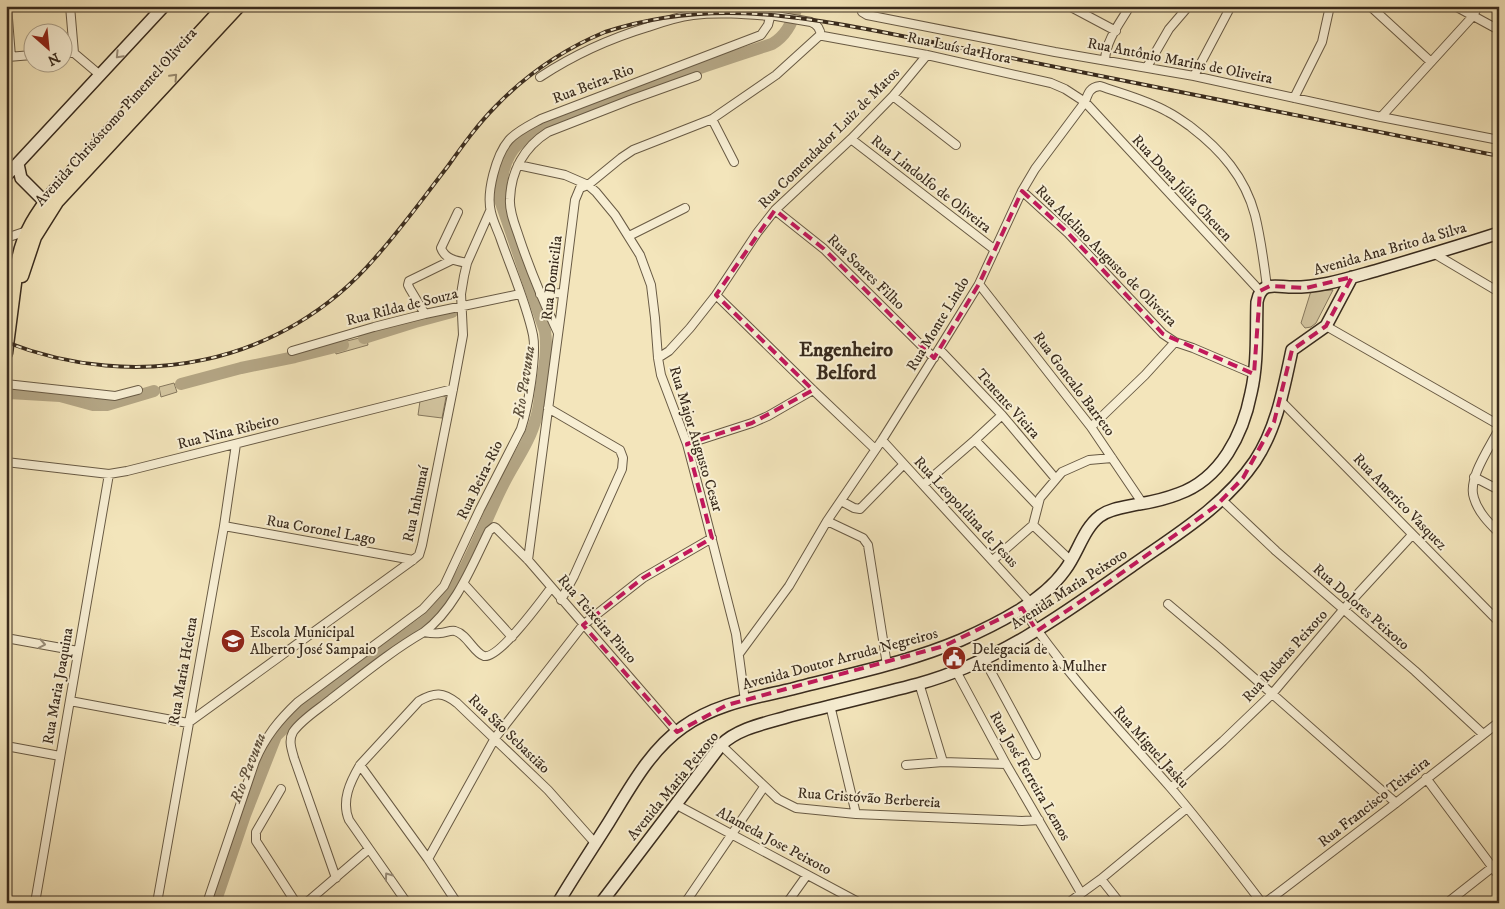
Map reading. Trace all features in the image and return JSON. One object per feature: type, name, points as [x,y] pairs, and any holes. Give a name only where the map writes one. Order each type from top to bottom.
[{"type":"main road","points":[[6,176],[164,6]]},
{"type":"main road","name":"Avenida Chrisóstomo Pimentel Oliveira","points":[[14,302],[14,285],[20,249],[27,231],[224,6]]},
{"type":"main road","name":"Avenida Chrisóstomo Pimentel Oliveira","points":[[14,302],[34,237],[51,202],[239,6]]},
{"type":"main road","points":[[18,164],[21,178]]},
{"type":"main road","points":[[6,176],[21,178],[51,202]]},
{"type":"main road","name":"Avenida Ana Brito da Silva","points":[[1263,289],[1306,288],[1435,254],[1499,233]]},
{"type":"main road","points":[[1326,326],[1352,277]]},
{"type":"main road","name":"Avenida Doutor Arruda Negreiros","points":[[558,903],[644,767],[676,732],[694,720],[715,709],[745,700],[909,658],[962,639],[994,624],[1026,605],[1057,580],[1072,561],[1086,532],[1099,517],[1114,510],[1177,495],[1207,477],[1224,459],[1245,419],[1252,392],[1254,374],[1257,302],[1263,289]]},
{"type":"main road","points":[[6,353],[14,302]]},
{"type":"main road","name":"Avenida Maria Peixoto","points":[[601,903],[721,745],[732,736],[830,705],[919,684],[956,672],[984,659],[1036,631],[1189,526],[1222,500],[1243,478],[1265,444],[1281,401],[1292,350],[1326,326]]},
{"type":"street","points":[[7,6],[9,57],[22,56]]},
{"type":"street","name":"Rua Beira-Rio","points":[[207,903],[255,761],[270,732],[298,702],[423,609],[444,586],[480,509],[521,429],[525,417],[534,351],[530,325],[490,211],[494,170],[501,152],[509,140],[524,128],[541,119],[752,40],[764,32],[773,6]]},
{"type":"street","name":"Rua Antônio Marins de Oliveira","points":[[860,6],[862,12],[867,15],[1055,52],[1194,76],[1381,117],[1499,140]]},
{"type":"street","points":[[1069,6],[1116,31]]},
{"type":"street","points":[[1105,60],[1108,43],[1130,6]]},
{"type":"street","points":[[1194,76],[1231,6]]},
{"type":"street","points":[[1294,98],[1322,42],[1330,6]]},
{"type":"street","points":[[1370,6],[1432,62]]},
{"type":"street","points":[[1455,6],[1499,30]]},
{"type":"street","points":[[1381,117],[1473,16],[1478,6]]},
{"type":"street","points":[[71,7],[74,53],[100,75]]},
{"type":"street","points":[[1146,67],[1169,29],[1187,8]]},
{"type":"street","points":[[540,77],[589,48],[673,19],[692,16],[716,14],[786,17],[816,24],[822,36]]},
{"type":"street","name":"Rua Luís da Hora","points":[[822,36],[927,55],[1051,83],[1065,89],[1085,102]]},
{"type":"street","name":"Rua Domicilia","points":[[528,560],[575,200],[578,190],[588,185],[633,150],[712,119],[776,75],[817,38],[822,36]]},
{"type":"street","name":"Rua Comendador Luiz de Matos","points":[[658,358],[678,342],[716,295],[757,233],[775,210],[851,139],[893,96],[927,55]]},
{"type":"street","points":[[558,333],[540,294],[514,222],[510,201],[518,165],[536,140],[548,132],[697,76]]},
{"type":"street","name":"Rua Monte Lindo","points":[[739,654],[789,586],[827,521],[882,440],[934,358],[979,284],[1022,191],[1085,102],[1088,92],[1094,87],[1100,86],[1138,98],[1171,112],[1208,140],[1225,157],[1238,177],[1254,214],[1263,258],[1263,289]]},
{"type":"street","points":[[893,96],[956,145]]},
{"type":"street","name":"Rua Dona Júlia Cheuen","points":[[1085,102],[1263,289]]},
{"type":"street","points":[[712,119],[734,162]]},
{"type":"street","name":"Rua Lindolfo de Oliveira","points":[[851,139],[995,250]]},
{"type":"street","name":"Rua Major Augusto Cesar","points":[[518,165],[565,176],[588,185],[610,208],[640,256],[651,285],[658,358],[663,384],[687,444],[712,538],[736,634],[745,700]]},
{"type":"street","name":"Rua Adelino Augusto de Oliveira","points":[[1022,191],[1068,232],[1158,330],[1175,342],[1254,374]]},
{"type":"street","points":[[629,236],[686,208]]},
{"type":"street","name":"Rua Soares Filho","points":[[775,210],[824,249],[934,358]]},
{"type":"street","name":"Rua Inhumaí","points":[[188,723],[418,555],[422,545],[462,336],[462,286],[467,263],[490,211]]},
{"type":"street","points":[[458,212],[441,248],[444,254],[452,260],[467,263]]},
{"type":"street","points":[[6,238],[27,231]]},
{"type":"street","points":[[1435,254],[1499,292]]},
{"type":"street","points":[[426,314],[410,289],[409,281],[452,260]]},
{"type":"street","name":"Rua Goncalo Barreto","points":[[979,284],[1091,427],[1143,504]]},
{"type":"street","points":[[540,294],[563,293]]},
{"type":"street","name":"Rua Rilda de Souza","points":[[292,351],[426,314],[520,294]]},
{"type":"street","points":[[716,295],[875,450]]},
{"type":"street","points":[[1326,326],[1499,425]]},
{"type":"street","points":[[1091,427],[1145,375],[1175,342]]},
{"type":"street","name":"Tenente Vieira","points":[[939,349],[1002,415],[1055,478]]},
{"type":"street","points":[[6,384],[114,396],[138,390]]},
{"type":"street","name":"Rua Nina Ribeiro","points":[[6,462],[109,474],[453,389]]},
{"type":"street","points":[[687,444],[752,423],[813,390]]},
{"type":"street","name":"Rua Americo Vasquez","points":[[1281,401],[1499,622]]},
{"type":"street","points":[[548,408],[620,450],[624,458],[622,469],[574,576],[561,600]]},
{"type":"street","points":[[923,485],[1002,415]]},
{"type":"street","points":[[1499,429],[1474,477],[1472,488],[1477,507],[1499,533]]},
{"type":"street","name":"Rua Leopoldina de Jesus","points":[[882,440],[903,465],[993,560],[1026,605]]},
{"type":"street","points":[[975,440],[1037,505]]},
{"type":"street","name":"Rua Maria Helena","points":[[156,903],[224,526],[236,444]]},
{"type":"street","points":[[993,560],[1033,525],[1037,505],[1055,478],[1062,472],[1089,460],[1112,458]]},
{"type":"street","points":[[841,501],[860,509],[903,465]]},
{"type":"street","name":"Rua Maria Joaquina","points":[[35,903],[109,474]]},
{"type":"street","points":[[1474,477],[1499,490]]},
{"type":"street","name":"Rua Dolores Peixoto","points":[[1222,500],[1276,551],[1415,671],[1483,734]]},
{"type":"street","points":[[827,521],[863,538],[868,545],[887,665]]},
{"type":"street","points":[[1033,525],[1072,561]]},
{"type":"street","name":"Rua Coronel Lago","points":[[224,526],[413,560]]},
{"type":"street","name":"Rua Teixeira Pinto","points":[[464,584],[489,531],[494,527],[496,528],[528,560],[676,732]]},
{"type":"street","name":"Rua Rubens Peixoto","points":[[1171,788],[1272,694],[1412,535]]},
{"type":"street","points":[[428,859],[495,738],[583,625],[643,578],[712,538]]},
{"type":"street","points":[[336,878],[294,758],[290,740],[294,732],[317,710],[392,653],[424,632],[437,620],[464,584],[512,637]]},
{"type":"street","points":[[424,632],[439,634],[455,631],[461,634],[480,654],[487,656],[499,650],[512,637],[551,588]]},
{"type":"street","points":[[1168,604],[1396,803]]},
{"type":"street","name":"Rua Miguel Jasku","points":[[1026,605],[1036,631],[1101,711],[1171,788],[1264,903]]},
{"type":"street","points":[[6,638],[78,651]]},
{"type":"street","points":[[984,659],[1036,755]]},
{"type":"street","name":"Rua José Ferreira Lemos","points":[[956,672],[1006,764],[1082,893]]},
{"type":"street","points":[[919,684],[942,762]]},
{"type":"street","name":"Rua São Sebastião","points":[[407,903],[349,820],[345,804],[353,777],[360,764],[419,701],[432,695],[449,697],[495,738],[548,790],[595,844]]},
{"type":"street","points":[[70,701],[188,723]]},
{"type":"street","points":[[830,705],[856,814]]},
{"type":"street","name":"Rua Francisco Teixeira","points":[[1264,903],[1499,722]]},
{"type":"street","name":"Rua Cristóvão Berbereia","points":[[721,745],[778,800],[796,808],[856,814],[1014,821],[1039,820]]},
{"type":"street","points":[[6,746],[60,756]]},
{"type":"street","points":[[906,765],[942,762],[1006,764]]},
{"type":"street","points":[[360,764],[457,903]]},
{"type":"street","points":[[1426,778],[1495,865],[1499,876]]},
{"type":"street","points":[[685,903],[764,787]]},
{"type":"street","points":[[281,789],[256,832],[255,837],[296,903]]},
{"type":"street","name":"Alameda Jose Peixoto","points":[[675,804],[860,903]]},
{"type":"street","points":[[1068,903],[1101,880],[1187,808]]},
{"type":"street","points":[[306,903],[369,849]]},
{"type":"street","points":[[1448,903],[1495,865]]},
{"type":"street","points":[[787,903],[807,874]]},
{"type":"street","points":[[1101,880],[1120,903]]},
{"type":"highlighted area","points":[[1022,191],[1068,233],[1163,334],[1254,374],[1260,291],[1270,286],[1306,288],[1352,277],[1326,326],[1292,350],[1274,422],[1243,478],[1216,506],[1037,631],[1022,608],[944,646],[727,705],[677,732],[583,625],[643,578],[712,538],[687,444],[752,423],[813,390],[716,295],[775,210],[824,249],[934,358],[979,284]]},
{"type":"shaded area","points":[[1333,290],[1316,323],[1311,327],[1305,328],[1301,323],[1311,291]]},
{"type":"shaded area","points":[[363,337],[364,340],[367,340],[368,345],[336,354],[335,349],[344,346],[343,342]]},
{"type":"shaded area","points":[[174,383],[177,392],[161,397],[159,387]]},
{"type":"shaded area","points":[[441,395],[446,397],[442,418],[418,415],[420,401]]},
{"type":"waterway","name":"Rio Pavuna","points":[[215,903],[245,815],[276,736],[297,715],[428,619],[441,604],[463,572],[495,501],[533,427],[539,403],[546,338],[500,200],[504,170],[509,156],[524,138],[555,122],[651,85],[772,44],[788,28],[797,6]]},
{"type":"waterway","points":[[364,338],[452,312]]},
{"type":"waterway","points":[[181,384],[241,368],[343,345]]},
{"type":"waterway","points":[[9,393],[60,396],[93,405],[107,405],[154,391]]},
{"type":"railway","points":[[6,342],[55,357],[105,366],[155,366],[204,360],[252,345],[296,324],[338,295],[375,258],[412,213],[477,127],[520,83],[561,54],[605,32],[641,22],[677,16],[711,13],[746,13],[815,20],[1499,156]]},
{"type":"place","name":"Escola Municipal Alberto José Sampaio","points":[[233,641]]},
{"type":"place","name":"Delegacia de Atendimento à Mulher","points":[[954,658]]},
{"type":"district","name":"Engenheiro Belford","points":[[846,362]]}]
